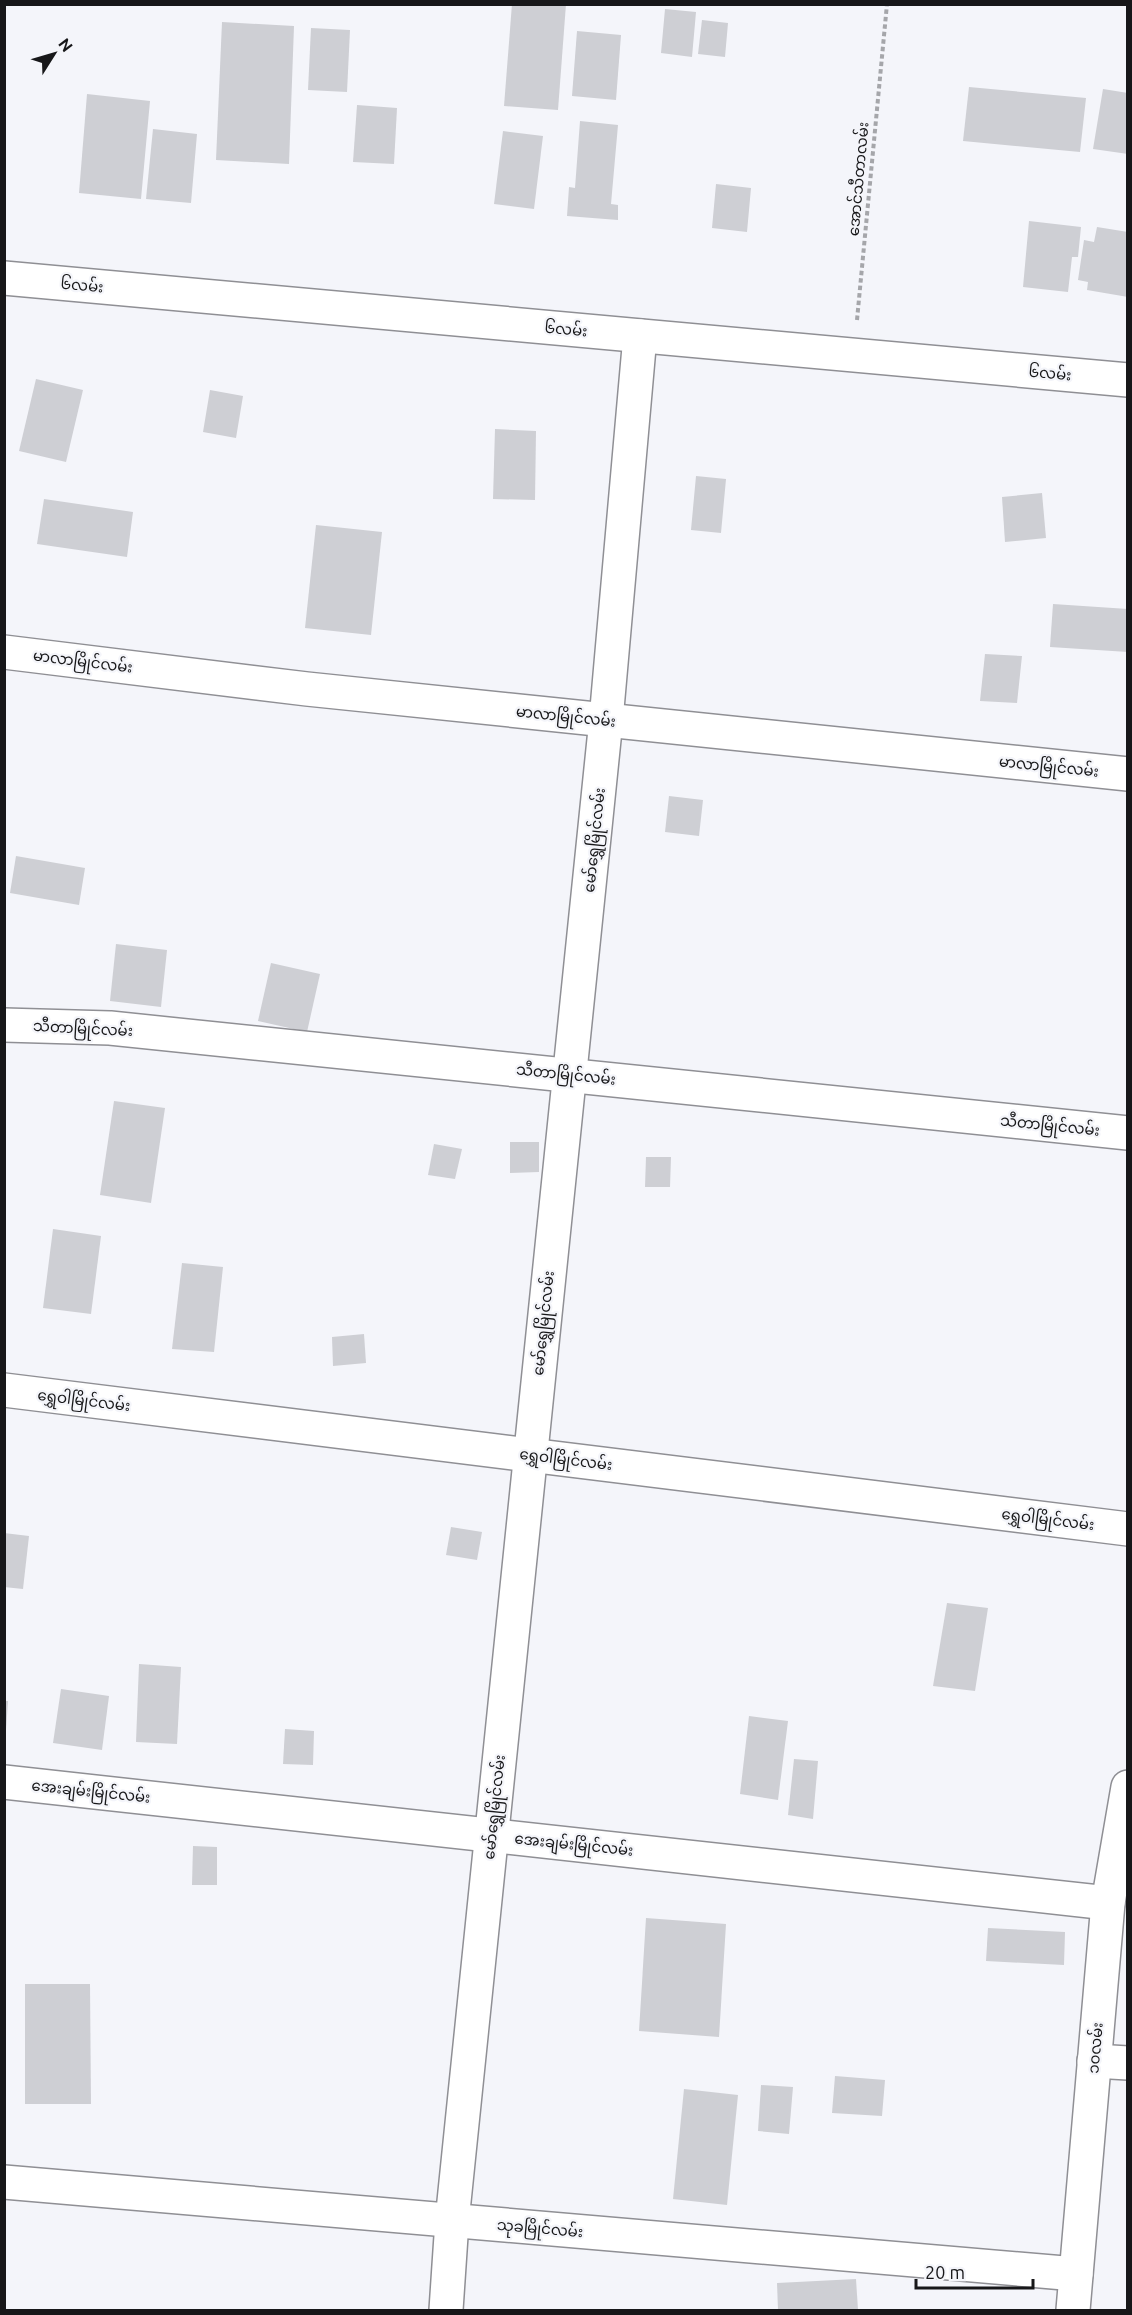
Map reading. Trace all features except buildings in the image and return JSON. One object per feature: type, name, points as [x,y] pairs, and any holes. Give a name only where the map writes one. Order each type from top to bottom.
[{"type":"street","name":"၆လမ်း","points":[[4,278],[1128,380]]},
{"type":"street","name":"မော်ရွှေမြိုင်လမ်း","points":[[446,2310],[452,2221],[529,1455],[606,720],[640,336]]},
{"type":"street","name":"မာလာမြိုင်လမ်း","points":[[4,652],[307,689],[1128,774]]},
{"type":"street","name":"သီတာမြိုင်လမ်း","points":[[4,1025],[110,1028],[1128,1133]]},
{"type":"street","name":"ရွှေဝါမြိုင်လမ်း","points":[[4,1390],[1128,1529]]},
{"type":"street","name":"အေးချမ်းမြိုင်လမ်း","points":[[4,1782],[1108,1903]]},
{"type":"street","name":"၁၀လမ်း","points":[[1073,2310],[1108,1903],[1128,1787]]},
{"type":"street","points":[[1094,2061],[1128,2063]]},
{"type":"street","name":"သုခမြိုင်လမ်း","points":[[4,2182],[1076,2274]]},
{"type":"path","name":"အောင်သီတာလမ်း","points":[[853,356],[887,4]]}]
